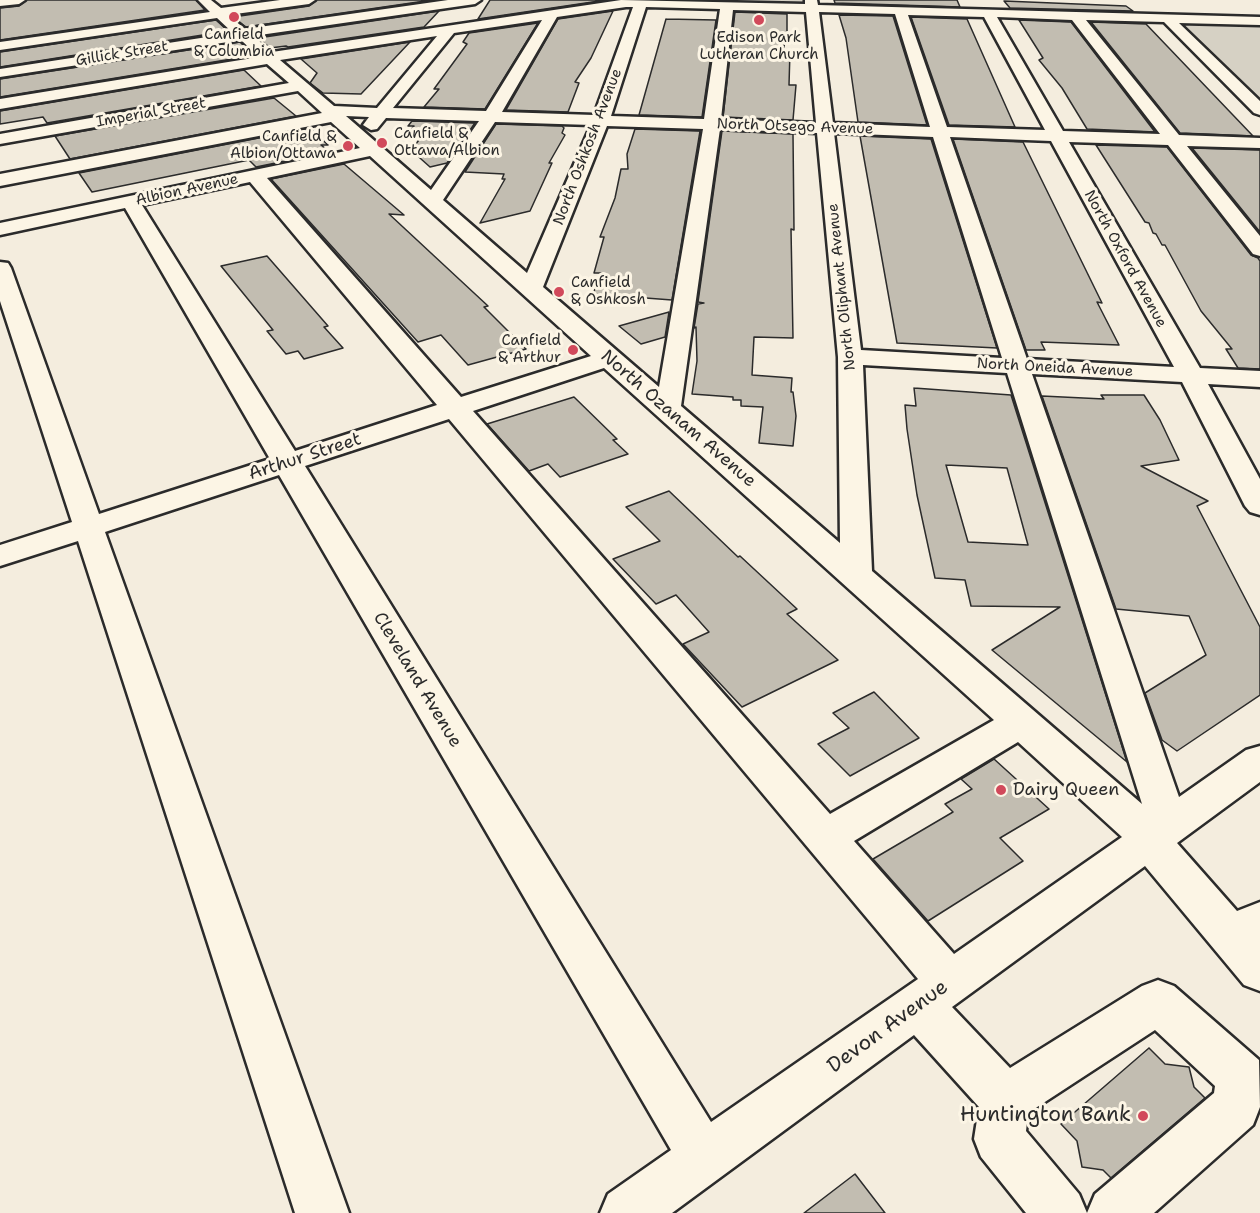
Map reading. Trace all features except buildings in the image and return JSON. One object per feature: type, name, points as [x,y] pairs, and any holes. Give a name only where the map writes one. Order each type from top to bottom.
[{"type":"street","points":[[0,2],[19,0]]},
{"type":"street","name":"North Ozanam Avenue","points":[[204,0],[1129,817],[1159,834],[1244,928],[1260,970]]},
{"type":"street","points":[[0,46],[309,0]]},
{"type":"street","name":"Gillick Street","points":[[0,73],[475,0]]},
{"type":"street","name":"North Oshkosh Avenue","points":[[531,289],[601,120],[641,3]]},
{"type":"street","points":[[0,104],[270,58],[618,4],[727,6],[811,4],[900,11],[1260,21]]},
{"type":"street","name":"North Oliphant Avenue","points":[[811,4],[850,357],[856,576]]},
{"type":"street","points":[[667,409],[727,6]]},
{"type":"street","points":[[1144,7],[1162,18],[1260,110]]},
{"type":"street","points":[[900,11],[1019,366],[1159,834]]},
{"type":"street","name":"North Oxford Avenue","points":[[988,13],[1191,375],[1260,506]]},
{"type":"street","points":[[432,202],[490,116],[552,14]]},
{"type":"street","points":[[1076,16],[1260,250]]},
{"type":"street","points":[[367,144],[382,112],[450,30]]},
{"type":"street","name":"Imperial Street","points":[[0,140],[301,86]]},
{"type":"street","name":"North Otsego Avenue","points":[[0,180],[333,113],[382,112],[1260,143]]},
{"type":"street","name":"Albion Avenue","points":[[0,229],[255,176],[367,144]]},
{"type":"street","points":[[255,176],[825,838],[1005,1099],[999,1138],[1060,1213]]},
{"type":"street","name":"Cleveland Avenue","points":[[131,202],[704,1158]]},
{"type":"street","points":[[0,268],[322,1213]]},
{"type":"street","name":"North Oneida Avenue","points":[[850,357],[1260,378]]},
{"type":"street","name":"Arthur Street","points":[[0,556],[609,358]]},
{"type":"street","points":[[825,838],[1021,722]]},
{"type":"street","name":"Devon Avenue","points":[[627,1213],[1260,761]]},
{"type":"street","points":[[1005,1099],[1158,1002],[1251,1073],[1235,1107],[1114,1213]]},
{"type":"shaded area","points":[[804,0],[804,4],[628,1]]},
{"type":"shaded area","points":[[1189,21],[1260,23],[1260,99],[1182,24]]},
{"type":"place","name":"Canfield & Columbia","points":[[234,17]]},
{"type":"place","name":"Edison Park Lutheran Church","points":[[759,20]]},
{"type":"place","name":"Canfield & Ottawa/Albion","points":[[382,143]]},
{"type":"place","name":"Canfield & Albion/Ottawa","points":[[348,146]]},
{"type":"place","name":"Canfield & Oshkosh","points":[[559,292]]},
{"type":"place","name":"Canfield & Arthur","points":[[573,350]]},
{"type":"place","name":"Dairy Queen","points":[[1001,790]]},
{"type":"place","name":"Huntington Bank","points":[[1143,1116]]}]
